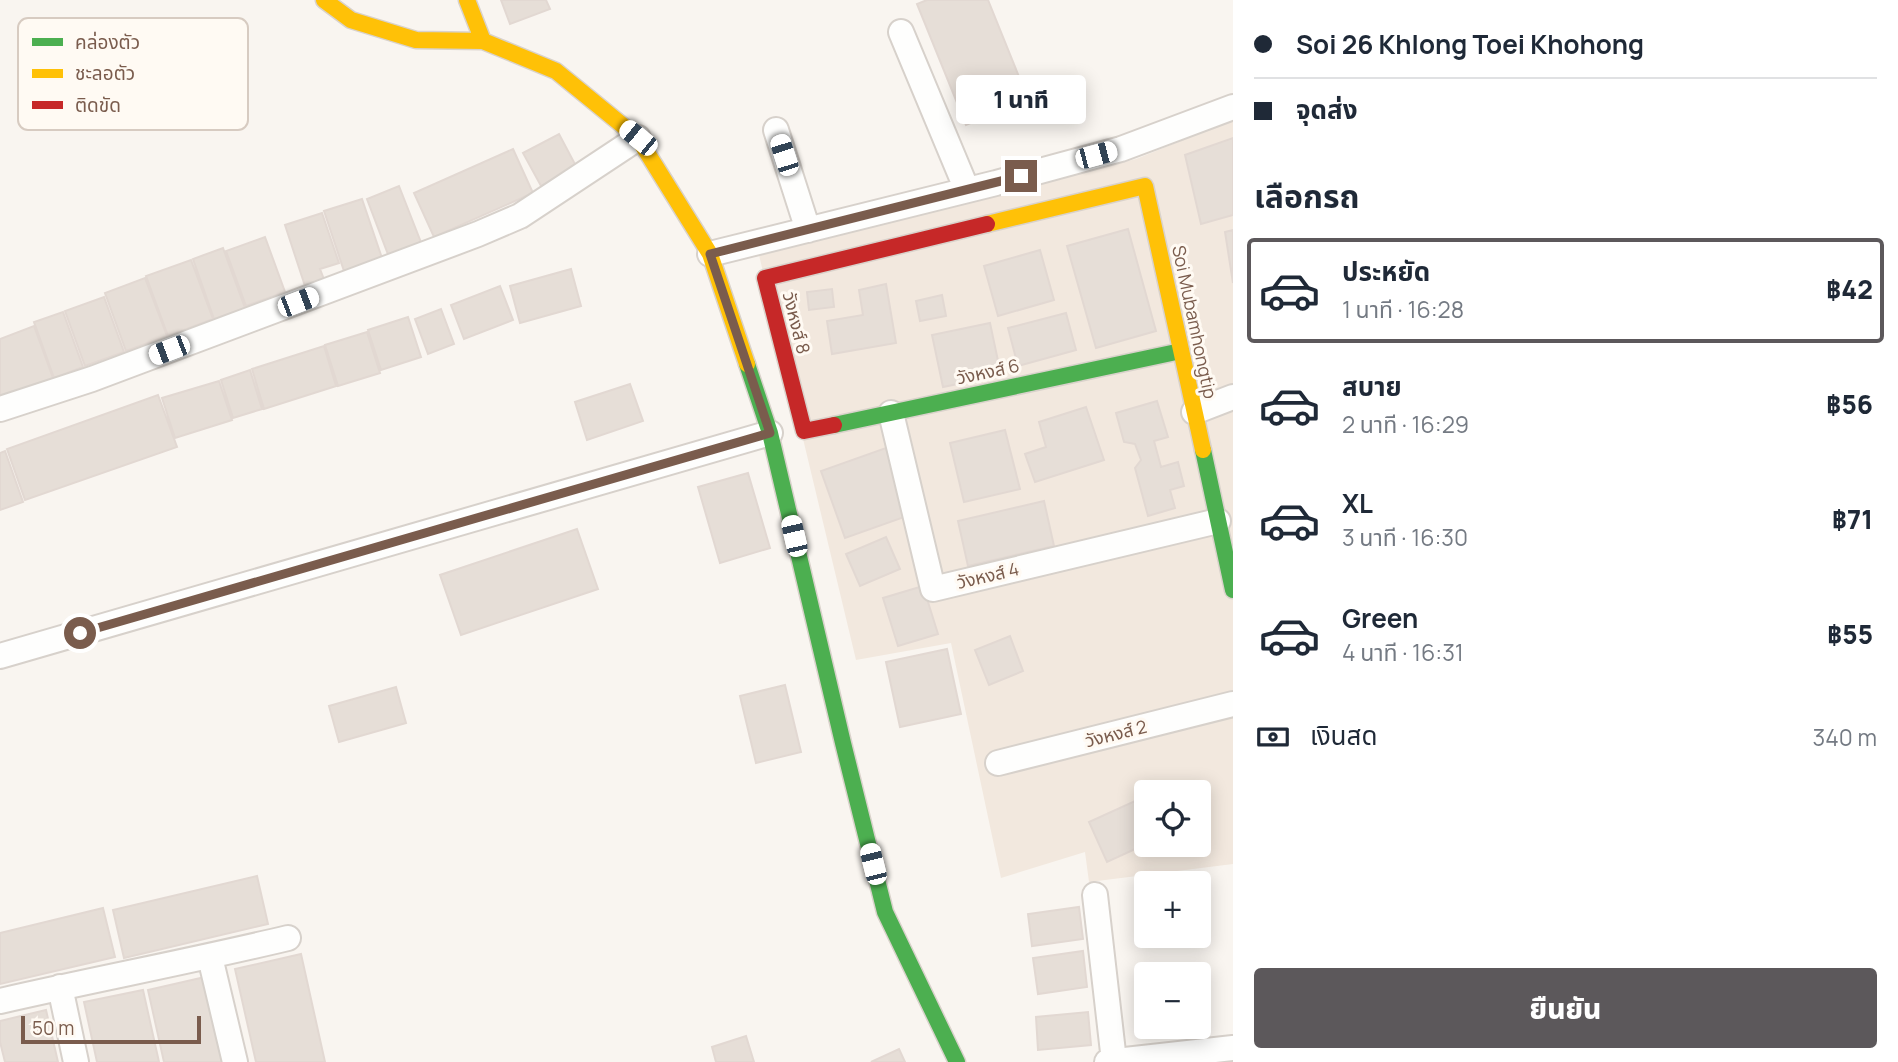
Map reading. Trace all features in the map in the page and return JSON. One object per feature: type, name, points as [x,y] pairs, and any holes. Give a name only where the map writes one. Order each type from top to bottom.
[{"type":"street","points":[[324,0],[351,20],[416,40],[483,41],[556,71],[638,138],[710,254],[770,433],[885,912],[957,1062]]},
{"type":"street","points":[[467,0],[483,41]]},
{"type":"street","points":[[901,32],[967,190]]},
{"type":"street","points":[[710,254],[1121,149],[1233,107]]},
{"type":"street","points":[[776,130],[808,230]]},
{"type":"street","points":[[0,409],[105,375],[466,239],[520,216],[638,138]]},
{"type":"street","name":"Soi Mubamhongtip","points":[[1145,186],[1232,582]]},
{"type":"street","name":"วังหงส์ 8","points":[[804,431],[765,278],[1145,186]]},
{"type":"street","name":"วังหงส์ 6","points":[[804,431],[1181,351]]},
{"type":"street","points":[[1194,412],[1233,397]]},
{"type":"street","name":"วังหงส์ 4","points":[[891,412],[933,589],[1218,521]]},
{"type":"street","points":[[0,656],[770,433]]},
{"type":"street","name":"วังหงส์ 2","points":[[998,763],[1233,704]]},
{"type":"street","points":[[1095,895],[1114,1061]]},
{"type":"street","points":[[0,1001],[288,938]]},
{"type":"street","points":[[210,957],[235,1062]]},
{"type":"street","points":[[60,987],[76,1062]]},
{"type":"street","points":[[1107,1062],[1233,1048]]},
{"type":"shaded area","points":[[1233,120],[1233,864],[1177,871],[1134,871],[1134,876],[1089,882],[1085,852],[1001,878],[951,643],[856,660],[759,255],[1136,159]]},
{"type":"building","points":[[501,0],[546,0],[550,9],[510,24]]},
{"type":"building","points":[[927,0],[988,0],[1028,99],[966,125],[917,4]]},
{"type":"building","points":[[559,134],[576,166],[541,186],[523,153]]},
{"type":"building","points":[[1233,138],[1233,215],[1201,224],[1185,155]]},
{"type":"building","points":[[513,149],[533,193],[434,237],[414,193]]},
{"type":"building","points":[[399,186],[422,245],[389,257],[367,199]]},
{"type":"building","points":[[362,199],[384,264],[346,277],[324,211]]},
{"type":"building","points":[[322,213],[339,263],[320,269],[325,282],[306,289],[285,225]]},
{"type":"building","points":[[1128,229],[1156,331],[1096,348],[1067,246]]},
{"type":"building","points":[[1233,230],[1233,283],[1225,232]]},
{"type":"building","points":[[265,237],[285,292],[246,306],[226,251]]},
{"type":"building","points":[[223,248],[245,308],[214,319],[193,259]]},
{"type":"building","points":[[1040,250],[1054,300],[998,316],[984,266]]},
{"type":"building","points":[[191,260],[213,319],[168,336],[146,276]]},
{"type":"building","points":[[571,269],[581,306],[520,323],[510,286]]},
{"type":"building","points":[[145,278],[167,336],[126,351],[105,293]]},
{"type":"building","points":[[886,284],[896,343],[832,354],[827,321],[863,315],[859,290]]},
{"type":"building","points":[[500,286],[513,320],[464,339],[451,305]]},
{"type":"building","points":[[832,289],[834,307],[809,310],[807,292]]},
{"type":"building","points":[[942,295],[946,316],[920,321],[916,301]]},
{"type":"building","points":[[104,297],[124,352],[85,366],[65,311]]},
{"type":"building","points":[[441,309],[454,344],[428,354],[415,319]]},
{"type":"building","points":[[63,312],[83,367],[54,378],[34,322]]},
{"type":"building","points":[[1066,313],[1076,350],[1018,366],[1008,328]]},
{"type":"building","points":[[408,317],[421,357],[381,370],[368,330]]},
{"type":"building","points":[[990,323],[1001,375],[943,387],[932,335]]},
{"type":"building","points":[[34,326],[53,378],[0,397],[0,339]]},
{"type":"building","points":[[367,332],[380,373],[338,386],[325,345]]},
{"type":"building","points":[[324,346],[336,386],[264,409],[252,369]]},
{"type":"building","points":[[250,370],[262,409],[233,418],[221,380]]},
{"type":"building","points":[[219,381],[232,420],[175,438],[162,398]]},
{"type":"building","points":[[630,384],[643,421],[587,440],[575,402]]},
{"type":"building","points":[[158,395],[177,447],[25,500],[7,449]]},
{"type":"building","points":[[1157,401],[1168,437],[1154,441],[1161,467],[1178,462],[1184,486],[1170,490],[1175,508],[1148,516],[1135,468],[1141,460],[1135,444],[1124,442],[1116,413]]},
{"type":"building","points":[[1086,407],[1104,460],[1035,482],[1025,454],[1046,447],[1039,422]]},
{"type":"building","points":[[1005,430],[1020,489],[964,502],[950,443]]},
{"type":"building","points":[[886,448],[910,515],[845,538],[821,471]]},
{"type":"building","points":[[5,451],[23,502],[0,510],[0,453]]},
{"type":"building","points":[[748,473],[770,548],[720,563],[698,487]]},
{"type":"building","points":[[1044,501],[1054,546],[968,566],[958,521]]},
{"type":"building","points":[[577,529],[598,589],[461,635],[440,575]]},
{"type":"building","points":[[886,537],[900,569],[860,586],[846,554]]},
{"type":"building","points":[[923,586],[938,634],[898,646],[883,598]]},
{"type":"building","points":[[1010,636],[1023,671],[989,685],[975,650]]},
{"type":"building","points":[[947,649],[961,714],[900,727],[886,662]]},
{"type":"building","points":[[785,685],[801,752],[756,763],[740,696]]},
{"type":"building","points":[[396,687],[406,723],[339,742],[329,706]]},
{"type":"building","points":[[1134,801],[1134,850],[1107,862],[1089,822]]},
{"type":"building","points":[[257,876],[268,924],[124,958],[113,910]]},
{"type":"building","points":[[1079,907],[1083,939],[1032,946],[1028,914]]},
{"type":"building","points":[[103,908],[115,957],[0,984],[0,933]]},
{"type":"building","points":[[1083,951],[1087,987],[1038,994],[1033,958]]},
{"type":"building","points":[[301,954],[325,1062],[256,1062],[235,969]]},
{"type":"building","points":[[205,977],[223,1062],[164,1062],[148,990]]},
{"type":"building","points":[[143,990],[159,1062],[97,1062],[84,1002]]},
{"type":"building","points":[[46,1010],[58,1062],[5,1062],[0,1042],[0,1021]]},
{"type":"building","points":[[1088,1012],[1091,1045],[1038,1050],[1036,1017]]},
{"type":"building","points":[[746,1036],[754,1062],[716,1062],[712,1047]]},
{"type":"building","points":[[899,1049],[905,1062],[871,1062]]},
{"type":"traffic: fast","points":[[834,425],[1181,351]]},
{"type":"traffic: fast","points":[[747,364],[770,433],[885,912],[957,1062]]},
{"type":"traffic: fast","points":[[1203,450],[1233,590]]},
{"type":"traffic: slow","points":[[324,0],[351,20],[416,40],[483,41],[556,71],[638,138],[710,254],[747,364]]},
{"type":"traffic: slow","points":[[467,0],[483,41]]},
{"type":"traffic: slow","points":[[987,224],[1145,186],[1203,450]]},
{"type":"traffic: jam","points":[[834,425],[804,431],[765,278],[987,224]]},
{"type":"route","points":[[80,633],[770,433],[710,254],[1021,176]]}]
